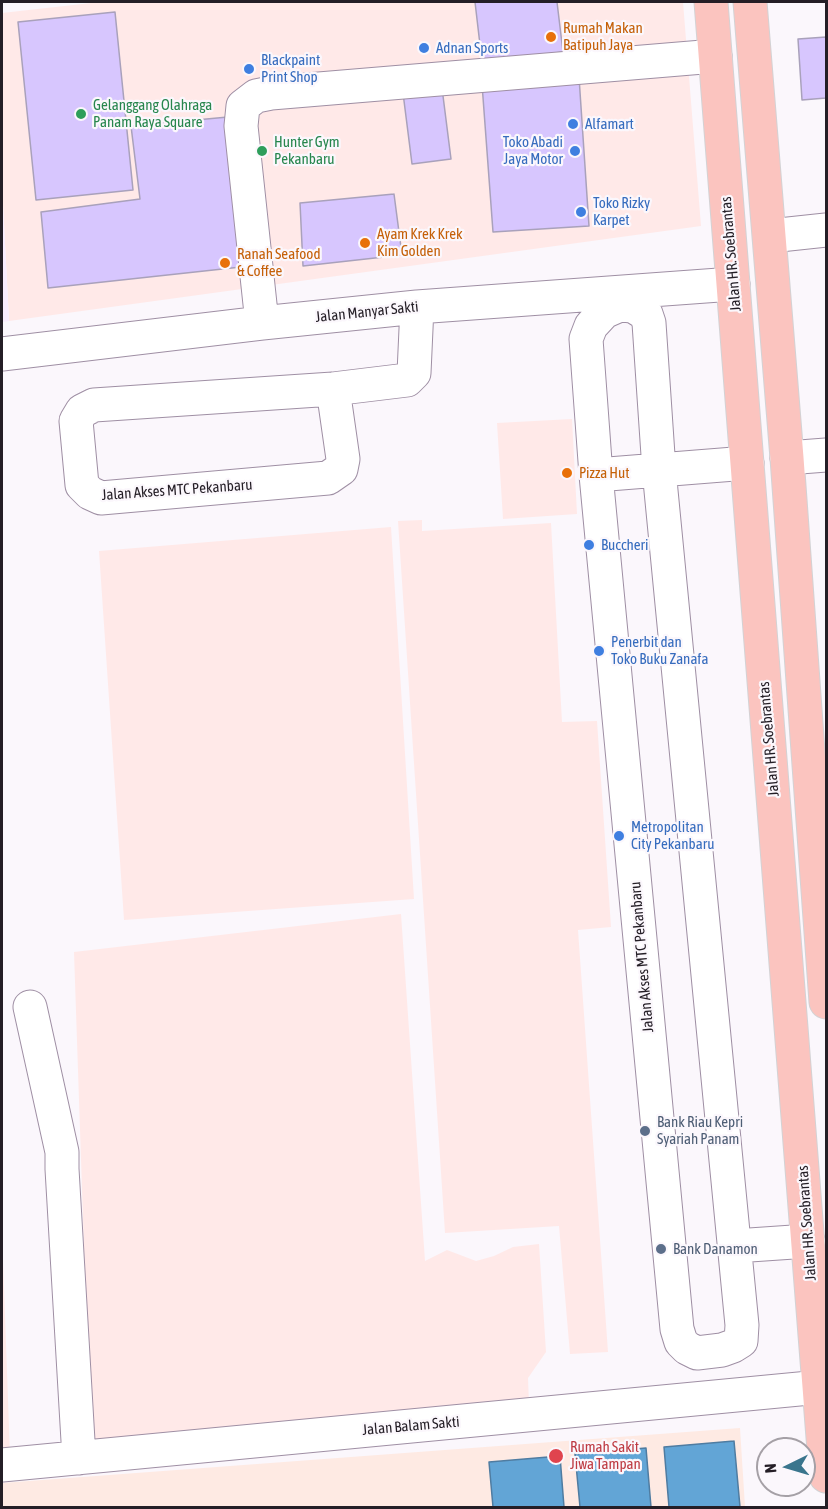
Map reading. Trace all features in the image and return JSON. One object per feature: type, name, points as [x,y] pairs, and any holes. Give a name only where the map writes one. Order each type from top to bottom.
[{"type":"main road","name":"Jalan HR. Soebrantas","points":[[711,2],[826,1476]]},
{"type":"main road","points":[[750,2],[787,458],[826,1002]]},
{"type":"street","points":[[262,323],[241,126],[243,106],[255,96],[715,56]]},
{"type":"street","points":[[770,236],[826,230]]},
{"type":"street","name":"Jalan Manyar Sakti","points":[[2,354],[417,307],[733,284]]},
{"type":"street","name":"Jalan Akses MTC Pekanbaru","points":[[620,305],[633,306],[646,314],[649,323],[659,470],[742,1325],[741,1341],[722,1350],[697,1353],[681,1342],[677,1329],[596,475],[586,339],[591,327],[604,312],[620,305]]},
{"type":"street","name":"Jalan Akses MTC Pekanbaru","points":[[333,389],[343,459],[341,470],[328,478],[101,498],[90,493],[82,485],[76,421],[82,411],[94,405],[333,389],[407,380],[414,373],[417,307]]},
{"type":"street","points":[[787,458],[826,455]]},
{"type":"street","points":[[596,475],[747,464]]},
{"type":"street","points":[[30,1007],[62,1152],[80,1458]]},
{"type":"street","points":[[735,1246],[808,1241]]},
{"type":"street","name":"Jalan Balam Sakti","points":[[2,1466],[820,1387]]},
{"type":"shaded area","points":[[100,2],[683,2],[701,226],[9,321],[2,186],[2,13]]},
{"type":"shaded area","points":[[2,186],[9,321],[2,322]]},
{"type":"shaded area","points":[[572,419],[577,514],[503,519],[497,423]]},
{"type":"shaded area","points":[[422,520],[422,531],[551,523],[562,722],[597,721],[611,927],[578,930],[608,1352],[570,1354],[559,1226],[445,1233],[398,521]]},
{"type":"shaded area","points":[[391,527],[414,899],[124,920],[99,551]]},
{"type":"shaded area","points":[[401,914],[425,1261],[447,1250],[476,1261],[513,1247],[539,1244],[546,1352],[528,1378],[529,1404],[101,1445],[92,1439],[90,1426],[74,952]]},
{"type":"shaded area","points":[[2,1231],[10,1456],[2,1456]]},
{"type":"shaded area","name":"Rumah Sakit Jiwa Tampan","points":[[740,1428],[745,1507],[2,1508],[2,1483]]},
{"type":"water","points":[[734,1441],[740,1507],[669,1507],[664,1447]]},
{"type":"water","points":[[646,1448],[651,1507],[580,1507],[575,1454]]},
{"type":"water","points":[[560,1456],[564,1507],[493,1507],[489,1462]]},
{"type":"building","points":[[475,2],[557,2],[563,52],[482,62]]},
{"type":"building","points":[[115,12],[133,190],[36,200],[18,22]]},
{"type":"building","points":[[826,37],[826,98],[802,100],[798,39]]},
{"type":"building","points":[[579,77],[589,226],[493,232],[482,84]]},
{"type":"building","points":[[442,88],[451,159],[412,164],[403,93]]},
{"type":"building","points":[[228,117],[241,267],[48,288],[41,212],[140,199],[131,126]]},
{"type":"building","points":[[394,194],[402,255],[303,266],[300,203]]},
{"type":"place","name":"Rumah Makan Batipuh Jaya","points":[[551,37]]},
{"type":"place","name":"Adnan Sports","points":[[424,48]]},
{"type":"place","name":"Blackpaint Print Shop","points":[[249,69]]},
{"type":"place","name":"Gelanggang Olahraga Panam Raya Square","points":[[81,114]]},
{"type":"place","name":"Alfamart","points":[[573,124]]},
{"type":"place","name":"Hunter Gym Pekanbaru","points":[[262,151]]},
{"type":"place","name":"Toko Abadi Jaya Motor","points":[[575,151]]},
{"type":"place","name":"Toko Rizky Karpet","points":[[581,212]]},
{"type":"place","name":"Ayam Krek Krek Kim Golden","points":[[365,243]]},
{"type":"place","name":"Ranah Seafood & Coffee","points":[[225,263]]},
{"type":"place","name":"Pizza Hut","points":[[567,473]]},
{"type":"place","name":"Buccheri","points":[[589,545]]},
{"type":"place","name":"Penerbit dan Toko Buku Zanafa","points":[[599,651]]},
{"type":"place","name":"Metropolitan City Pekanbaru","points":[[619,836]]},
{"type":"place","name":"Bank Riau Kepri Syariah Panam","points":[[645,1131]]},
{"type":"place","name":"Bank Danamon","points":[[661,1249]]},
{"type":"place","name":"Rumah Sakit Jiwa Tampan","points":[[556,1456]]}]
